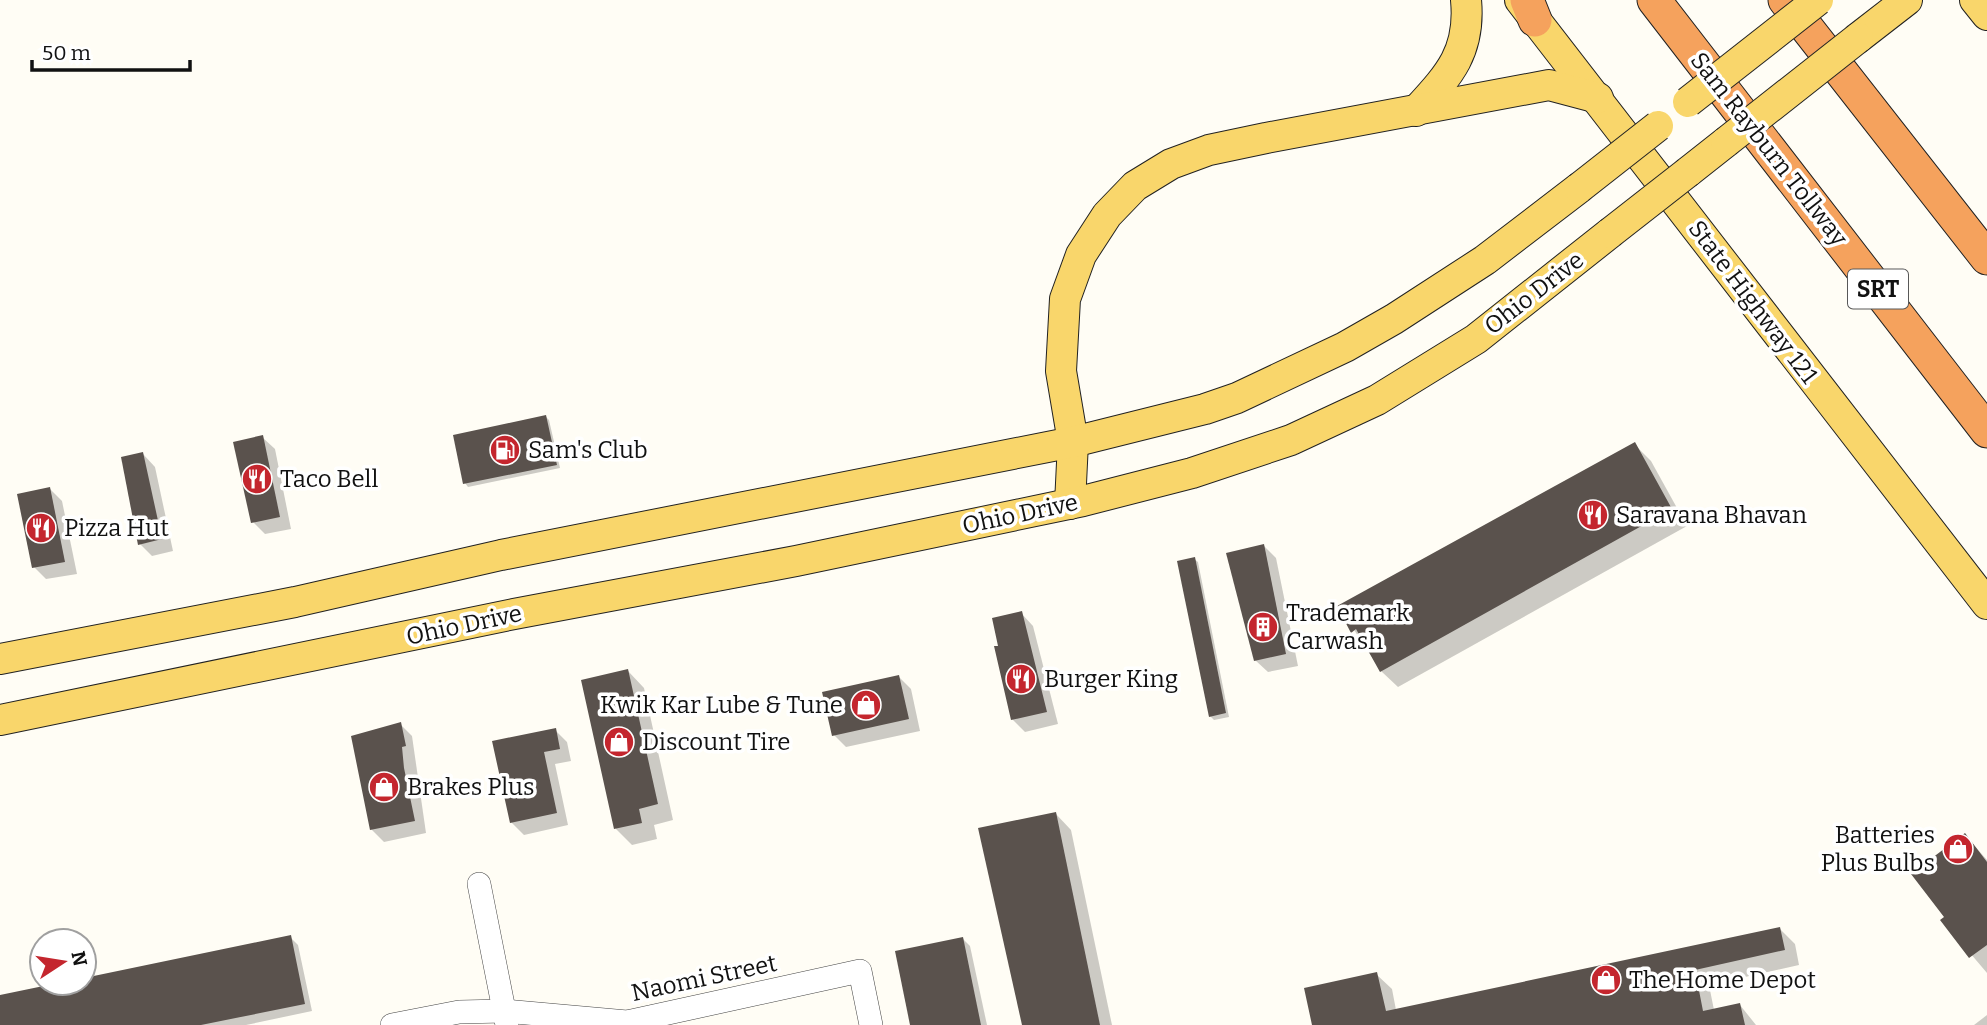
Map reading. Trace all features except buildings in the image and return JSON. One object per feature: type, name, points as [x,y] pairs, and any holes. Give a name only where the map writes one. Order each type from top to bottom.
[{"type":"highway","name":"Sam Rayburn Tollway","points":[[1654,0],[1987,431]]},
{"type":"highway","points":[[1785,0],[1987,258]]},
{"type":"main road","points":[[1416,111],[1446,79],[1463,50],[1468,22],[1466,0]]},
{"type":"main road","points":[[0,659],[295,602],[501,555],[1073,442],[1161,422],[1237,398],[1345,347],[1485,260],[1818,0]]},
{"type":"main road","name":"Ohio Drive","points":[[0,720],[1083,500],[1238,459],[1291,440],[1377,400],[1476,339],[1907,0]]},
{"type":"main road","points":[[1975,0],[1987,15]]},
{"type":"main road","name":"State Highway 121","points":[[1527,7],[1987,604]]},
{"type":"main road","points":[[1083,500],[1061,371],[1065,299],[1081,255],[1107,215],[1135,186],[1171,164],[1209,150],[1549,85],[1598,98]]},
{"type":"street","points":[[479,884],[506,1018]]},
{"type":"street","name":"Naomi Street","points":[[392,1025],[459,1012],[506,1018],[628,1023],[860,971],[871,1025]]},
{"type":"place","name":"Sam's Club","points":[[505,450]]},
{"type":"place","name":"Taco Bell","points":[[257,479]]},
{"type":"place","name":"Saravana Bhavan","points":[[1593,515]]},
{"type":"place","name":"Pizza Hut","points":[[41,528]]},
{"type":"place","name":"Trademark Carwash","points":[[1263,627]]},
{"type":"place","name":"Burger King","points":[[1021,679]]},
{"type":"place","name":"Kwik Kar Lube & Tune","points":[[866,705]]},
{"type":"place","name":"Discount Tire","points":[[619,742]]},
{"type":"place","name":"Brakes Plus","points":[[384,787]]},
{"type":"place","name":"Batteries Plus Bulbs","points":[[1958,849]]},
{"type":"place","name":"The Home Depot","points":[[1606,980]]}]
